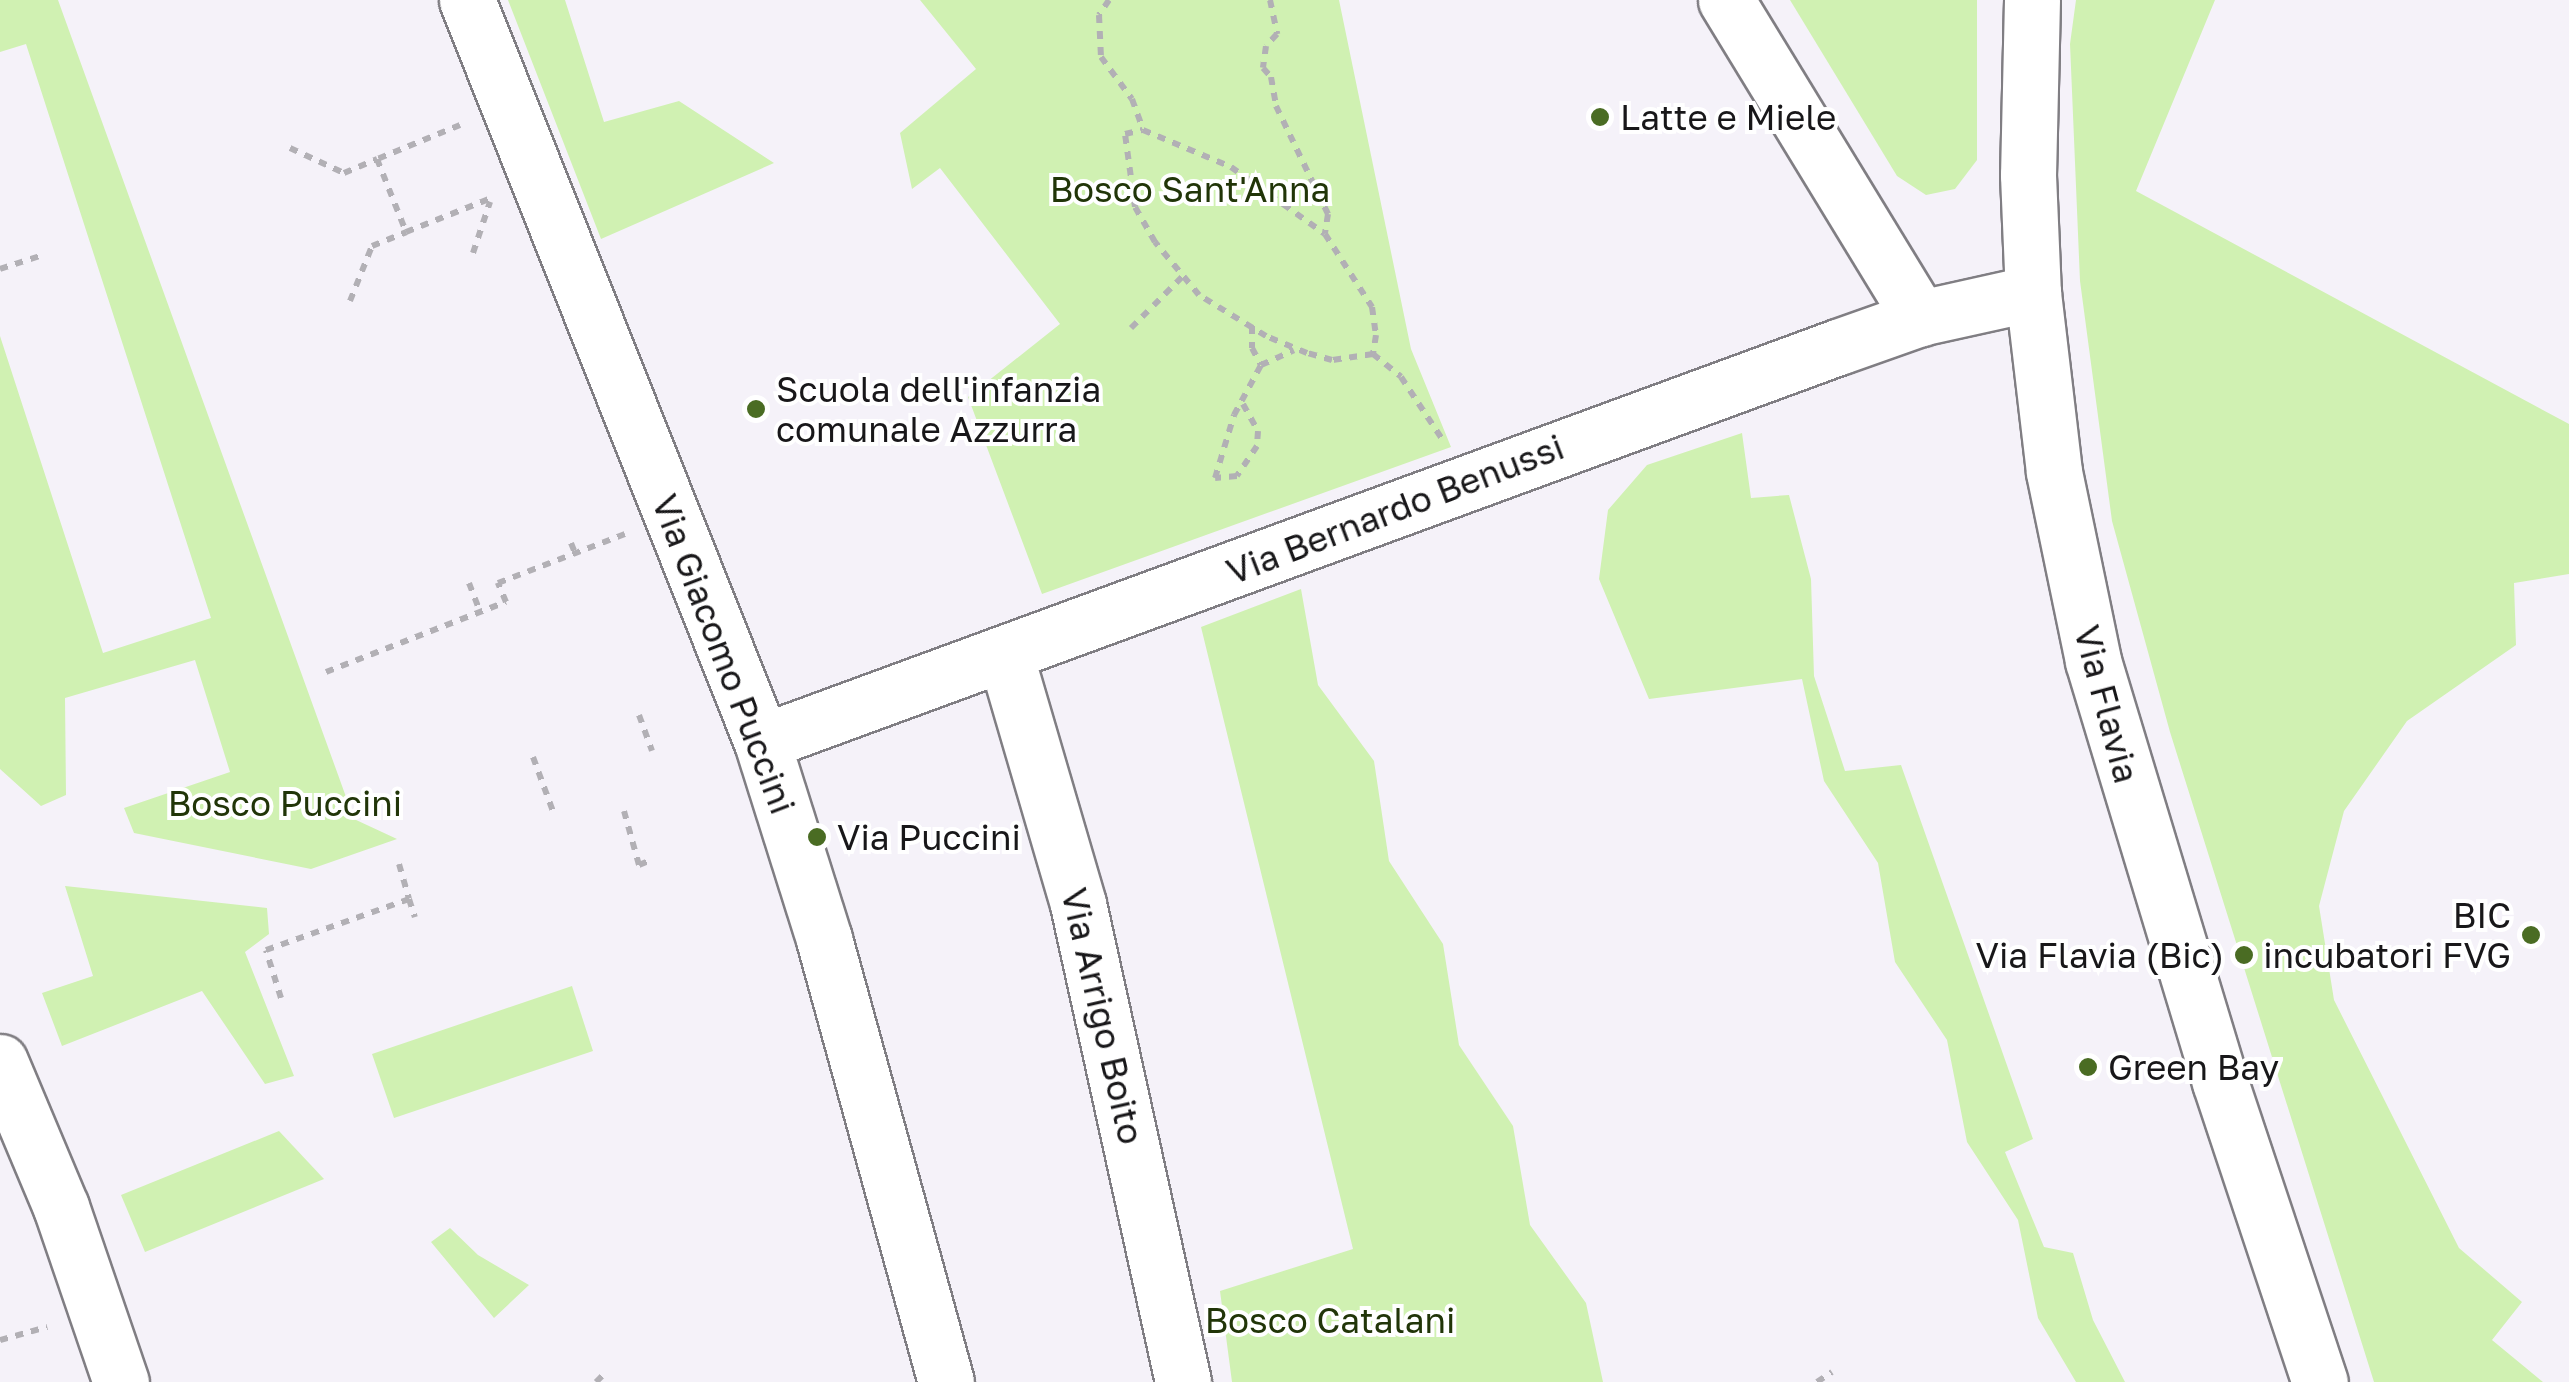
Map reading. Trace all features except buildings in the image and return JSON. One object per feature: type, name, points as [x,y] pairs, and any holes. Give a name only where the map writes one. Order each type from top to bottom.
[{"type":"street","name":"Via Giacomo Puccini","points":[[467,0],[762,742],[824,939],[946,1382]]},
{"type":"street","points":[[1726,0],[1920,318]]},
{"type":"street","name":"Via Flavia","points":[[2032,0],[2028,175],[2033,293],[2054,472],[2094,661],[2208,1046],[2320,1382]]},
{"type":"street","name":"Via Bernardo Benussi","points":[[762,742],[1501,467],[1920,318],[2033,293]]},
{"type":"street","name":"Via Arrigo Boito","points":[[1005,654],[1078,904],[1184,1382]]},
{"type":"street","points":[[0,1062],[61,1207],[121,1382]]},
{"type":"path","points":[[1109,0],[1099,15],[1101,56],[1132,99],[1143,130]]},
{"type":"path","points":[[1270,0],[1277,34],[1266,46],[1264,68],[1271,77],[1276,106],[1328,214],[1325,234]]},
{"type":"path","points":[[290,148],[344,173],[475,119]]},
{"type":"path","points":[[1373,354],[1376,335],[1372,308],[1325,234],[1230,167],[1143,130],[1125,134],[1135,207],[1155,242],[1200,295],[1295,349],[1332,360],[1373,354],[1401,377],[1445,444]]},
{"type":"path","points":[[377,159],[406,232]]},
{"type":"path","points":[[350,301],[372,246],[504,193]]},
{"type":"path","points":[[473,253],[492,198]]},
{"type":"path","points":[[0,269],[40,256]]},
{"type":"path","points":[[1131,328],[1183,276]]},
{"type":"path","points":[[1252,325],[1252,348],[1261,365]]},
{"type":"path","points":[[1243,404],[1258,431],[1256,446],[1237,476],[1215,478],[1220,450],[1261,365],[1295,349]]},
{"type":"path","points":[[326,672],[506,602],[498,583],[640,528]]},
{"type":"path","points":[[571,543],[576,553]]},
{"type":"path","points":[[469,584],[480,612]]},
{"type":"path","points":[[640,715],[652,751]]},
{"type":"path","points":[[533,757],[554,814]]},
{"type":"path","points":[[624,811],[640,864],[651,860]]},
{"type":"path","points":[[400,864],[416,917]]},
{"type":"path","points":[[281,998],[266,950],[409,900]]},
{"type":"path","points":[[0,1340],[65,1322]]},
{"type":"path","points":[[1817,1382],[1832,1372]]},
{"type":"path","points":[[596,1382],[605,1374]]},
{"type":"green space","name":"Bosco Puccini","points":[[0,0],[58,0],[354,819],[397,839],[311,869],[134,833],[124,808],[230,772],[195,660],[65,698],[66,795],[41,806],[0,769],[0,336],[103,653],[211,618],[26,44],[0,52]]},
{"type":"green space","points":[[508,0],[565,0],[604,122],[679,101],[774,163],[601,239]]},
{"type":"green space","name":"Bosco Sant'Anna","points":[[920,0],[1339,0],[1411,349],[1451,447],[1042,594],[968,397],[1060,324],[940,168],[912,189],[900,133],[976,69]]},
{"type":"green space","points":[[1790,0],[1977,0],[1977,160],[1955,189],[1926,195],[1897,176]]},
{"type":"green space","points":[[2076,0],[2215,0],[2136,191],[2569,424],[2569,574],[2514,583],[2516,645],[2407,721],[2344,811],[2319,906],[2334,1000],[2459,1248],[2522,1302],[2492,1340],[2543,1382],[2374,1382],[2170,732],[2112,521],[2080,281],[2070,44]]},
{"type":"green space","points":[[1742,433],[1751,498],[1789,495],[1811,579],[1814,676],[1845,771],[1901,765],[2033,1139],[2005,1152],[2044,1247],[2073,1253],[2093,1320],[2125,1382],[2076,1382],[2038,1318],[2018,1220],[1967,1142],[1947,1040],[1895,962],[1878,863],[1824,781],[1802,679],[1649,699],[1599,579],[1608,510],[1647,465]]},
{"type":"green space","name":"Bosco Catalani","points":[[1301,589],[1318,685],[1374,761],[1389,861],[1443,944],[1459,1045],[1513,1126],[1530,1225],[1586,1303],[1603,1382],[1232,1382],[1220,1291],[1353,1249],[1201,627]]},
{"type":"green space","points":[[65,886],[267,908],[269,934],[245,952],[294,1076],[265,1084],[202,991],[62,1046],[42,993],[93,976]]},
{"type":"green space","points":[[572,986],[593,1051],[394,1118],[372,1054]]},
{"type":"green space","points":[[279,1131],[324,1179],[145,1252],[121,1195]]},
{"type":"green space","points":[[450,1228],[478,1255],[529,1285],[494,1318],[431,1242]]},
{"type":"place","name":"Latte e Miele","points":[[1600,117]]},
{"type":"place","name":"Scuola dell'infanzia comunale Azzurra","points":[[756,409]]},
{"type":"place","name":"Via Puccini","points":[[817,837]]},
{"type":"place","name":"BIC incubatori FVG","points":[[2531,935]]},
{"type":"place","name":"Via Flavia (Bic)","points":[[2244,955]]},
{"type":"place","name":"Green Bay","points":[[2088,1067]]}]
